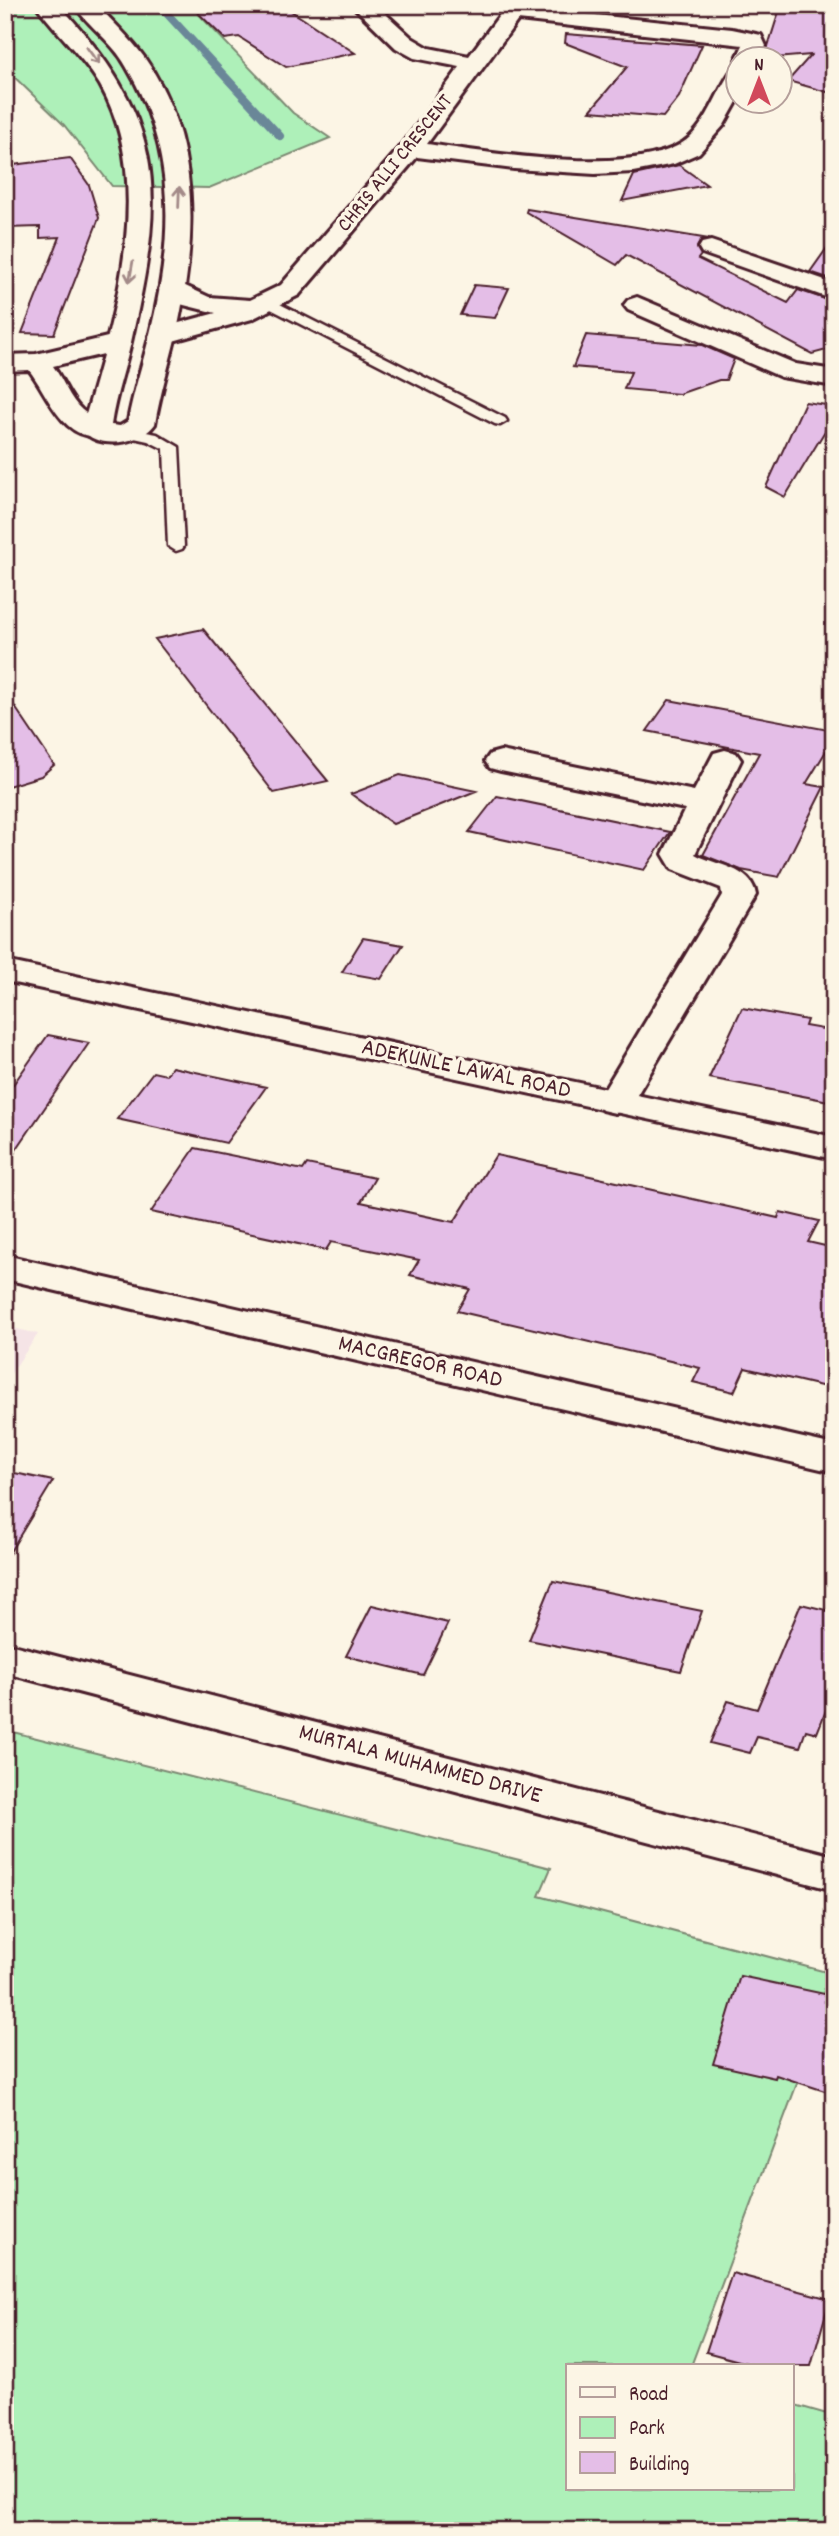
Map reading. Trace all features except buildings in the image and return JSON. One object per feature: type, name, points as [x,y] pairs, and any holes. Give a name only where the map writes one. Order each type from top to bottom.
[{"type":"street","points":[[47,5],[91,52],[121,103],[136,144],[140,180],[138,227],[96,429]]},
{"type":"street","points":[[36,362],[49,376],[64,411],[76,422],[112,435],[130,433],[141,424],[172,289],[180,179],[173,141],[159,103],[136,63],[85,5]]},
{"type":"street","points":[[363,5],[404,43],[422,53],[476,64]]},
{"type":"street","points":[[515,9],[732,36],[753,40],[755,46]]},
{"type":"street","name":"CHRIS ALLI CRESCENT","points":[[162,336],[230,320],[290,290],[411,149],[515,9]]},
{"type":"street","points":[[411,149],[547,166],[594,167],[669,158],[691,148],[712,124],[724,102]]},
{"type":"street","points":[[710,248],[834,292]]},
{"type":"street","points":[[172,289],[209,305],[263,304]]},
{"type":"street","points":[[637,304],[790,371],[834,378]]},
{"type":"street","points":[[5,363],[36,362],[116,343]]},
{"type":"street","points":[[615,1102],[739,895],[738,887],[733,881],[684,862],[679,854],[725,760]]},
{"type":"street","points":[[501,761],[703,803]]},
{"type":"street","points":[[5,971],[52,979],[98,992]]},
{"type":"street","points":[[5,989],[98,992]]},
{"type":"street","name":"ADEKUNLE LAWAL ROAD","points":[[98,992],[834,1148]]},
{"type":"street","name":"MACGREGOR ROAD","points":[[5,1267],[834,1458]]},
{"type":"street","name":"MURTALA MUHAMMED DRIVE","points":[[5,1658],[834,1873]]},
{"type":"lane","points":[[263,304],[500,421]]},
{"type":"lane","points":[[130,433],[152,437],[171,447],[176,546]]},
{"type":"shaded area","points":[[5,1326],[38,1334],[5,1382]]},
{"type":"green space","points":[[5,5],[190,5],[293,113],[330,138],[209,188],[112,186],[64,125],[5,68]]},
{"type":"green space","points":[[5,1730],[551,1868],[539,1896],[834,1974],[834,1985],[692,2364],[566,2364],[566,2490],[794,2490],[794,2405],[834,2416],[834,2531],[5,2531]]},
{"type":"waterway","points":[[159,5],[280,136]]}]
